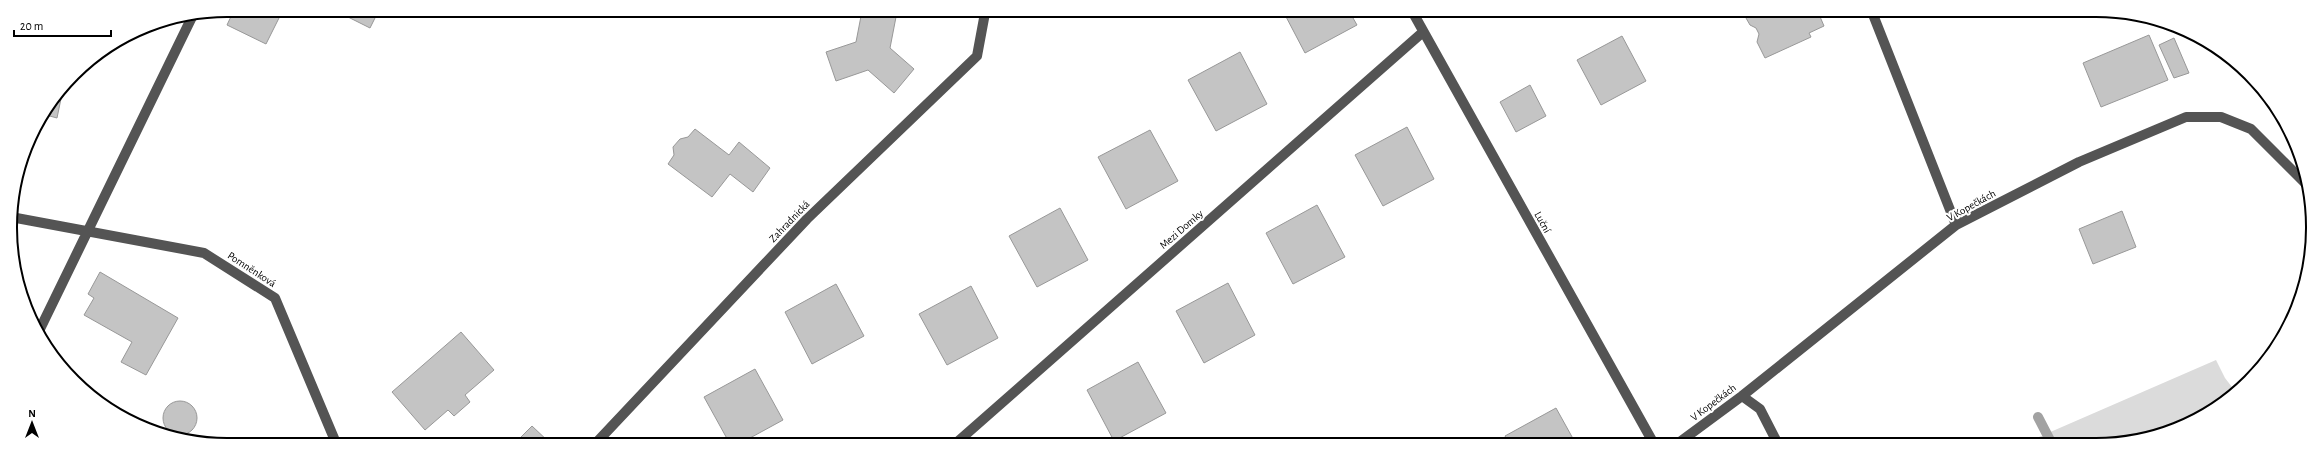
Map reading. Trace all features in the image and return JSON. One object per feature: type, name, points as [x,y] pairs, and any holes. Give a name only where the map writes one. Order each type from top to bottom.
[{"type":"street","name":"Zahradnická","points":[[601,438],[807,219],[977,56],[982,17]]},
{"type":"street","name":"Luční","points":[[1415,17],[1651,438]]},
{"type":"street","points":[[1874,17],[1956,225]]},
{"type":"street","points":[[41,326],[190,20]]},
{"type":"street","name":"Mezi Domky","points":[[961,438],[1422,32]]},
{"type":"street","name":"V Kopečkách","points":[[1685,438],[1742,396],[1956,225],[2079,162],[2186,117],[2221,117],[2251,130],[2300,178]]},
{"type":"street","name":"Pomněnková","points":[[17,218],[204,252],[275,298],[334,438]]},
{"type":"street","points":[[1742,396],[1760,410],[1775,438]]},
{"type":"shaded area","points":[[2216,360],[2225,378],[2232,388],[2224,395],[2201,410],[2176,422],[2150,431],[2109,438],[2037,438]]},
{"type":"building","points":[[231,17],[280,17],[266,44],[227,25]]},
{"type":"building","points":[[348,17],[376,17],[370,28]]},
{"type":"building","points":[[861,17],[896,17],[890,48],[914,69],[894,93],[868,70],[836,81],[826,52],[856,42]]},
{"type":"building","points":[[1286,17],[1352,17],[1357,25],[1305,53]]},
{"type":"building","points":[[1820,17],[1824,26],[1809,33],[1811,37],[1765,58],[1757,42],[1759,34],[1756,28],[1750,25],[1746,18]]},
{"type":"building","points":[[2149,35],[2168,80],[2101,107],[2083,63]]},
{"type":"building","points":[[1622,36],[1646,81],[1601,105],[1577,60]]},
{"type":"building","points":[[2174,38],[2189,73],[2174,78],[2159,45]]},
{"type":"building","points":[[1240,52],[1267,104],[1216,131],[1188,80]]},
{"type":"building","points":[[1530,85],[1546,116],[1516,132],[1500,102]]},
{"type":"building","points":[[61,98],[57,118],[49,116]]},
{"type":"building","points":[[1407,127],[1434,179],[1383,206],[1355,155]]},
{"type":"building","points":[[695,129],[729,155],[739,142],[770,168],[753,192],[730,174],[712,197],[668,164],[674,155],[673,147],[680,139],[688,137]]},
{"type":"building","points":[[1150,130],[1178,181],[1126,209],[1098,157]]},
{"type":"building","points":[[1317,205],[1345,257],[1293,284],[1266,233]]},
{"type":"building","points":[[1060,208],[1088,260],[1037,287],[1009,236]]},
{"type":"building","points":[[2122,211],[2136,247],[2093,264],[2079,229]]},
{"type":"building","points":[[100,272],[178,318],[146,375],[121,362],[132,342],[84,315],[94,298],[88,294]]},
{"type":"building","points":[[1228,283],[1255,335],[1204,363],[1176,311]]},
{"type":"building","points":[[836,284],[864,336],[812,364],[785,312]]},
{"type":"building","points":[[971,286],[998,338],[947,365],[919,314]]},
{"type":"building","points":[[461,332],[494,370],[465,395],[470,402],[454,416],[448,410],[425,430],[392,392]]},
{"type":"building","points":[[1138,362],[1166,413],[1120,438],[1112,438],[1087,390]]},
{"type":"building","points":[[755,369],[783,420],[750,438],[727,438],[704,397]]},
{"type":"building","points":[[180,401],[192,406],[197,418],[194,427],[192,430],[184,434],[168,429],[163,418],[168,406]]},
{"type":"building","points":[[1556,408],[1573,438],[1506,438],[1505,436]]},
{"type":"building","points":[[532,426],[545,438],[520,438]]},
{"type":"waterway","points":[[2038,417],[2049,438]]}]
